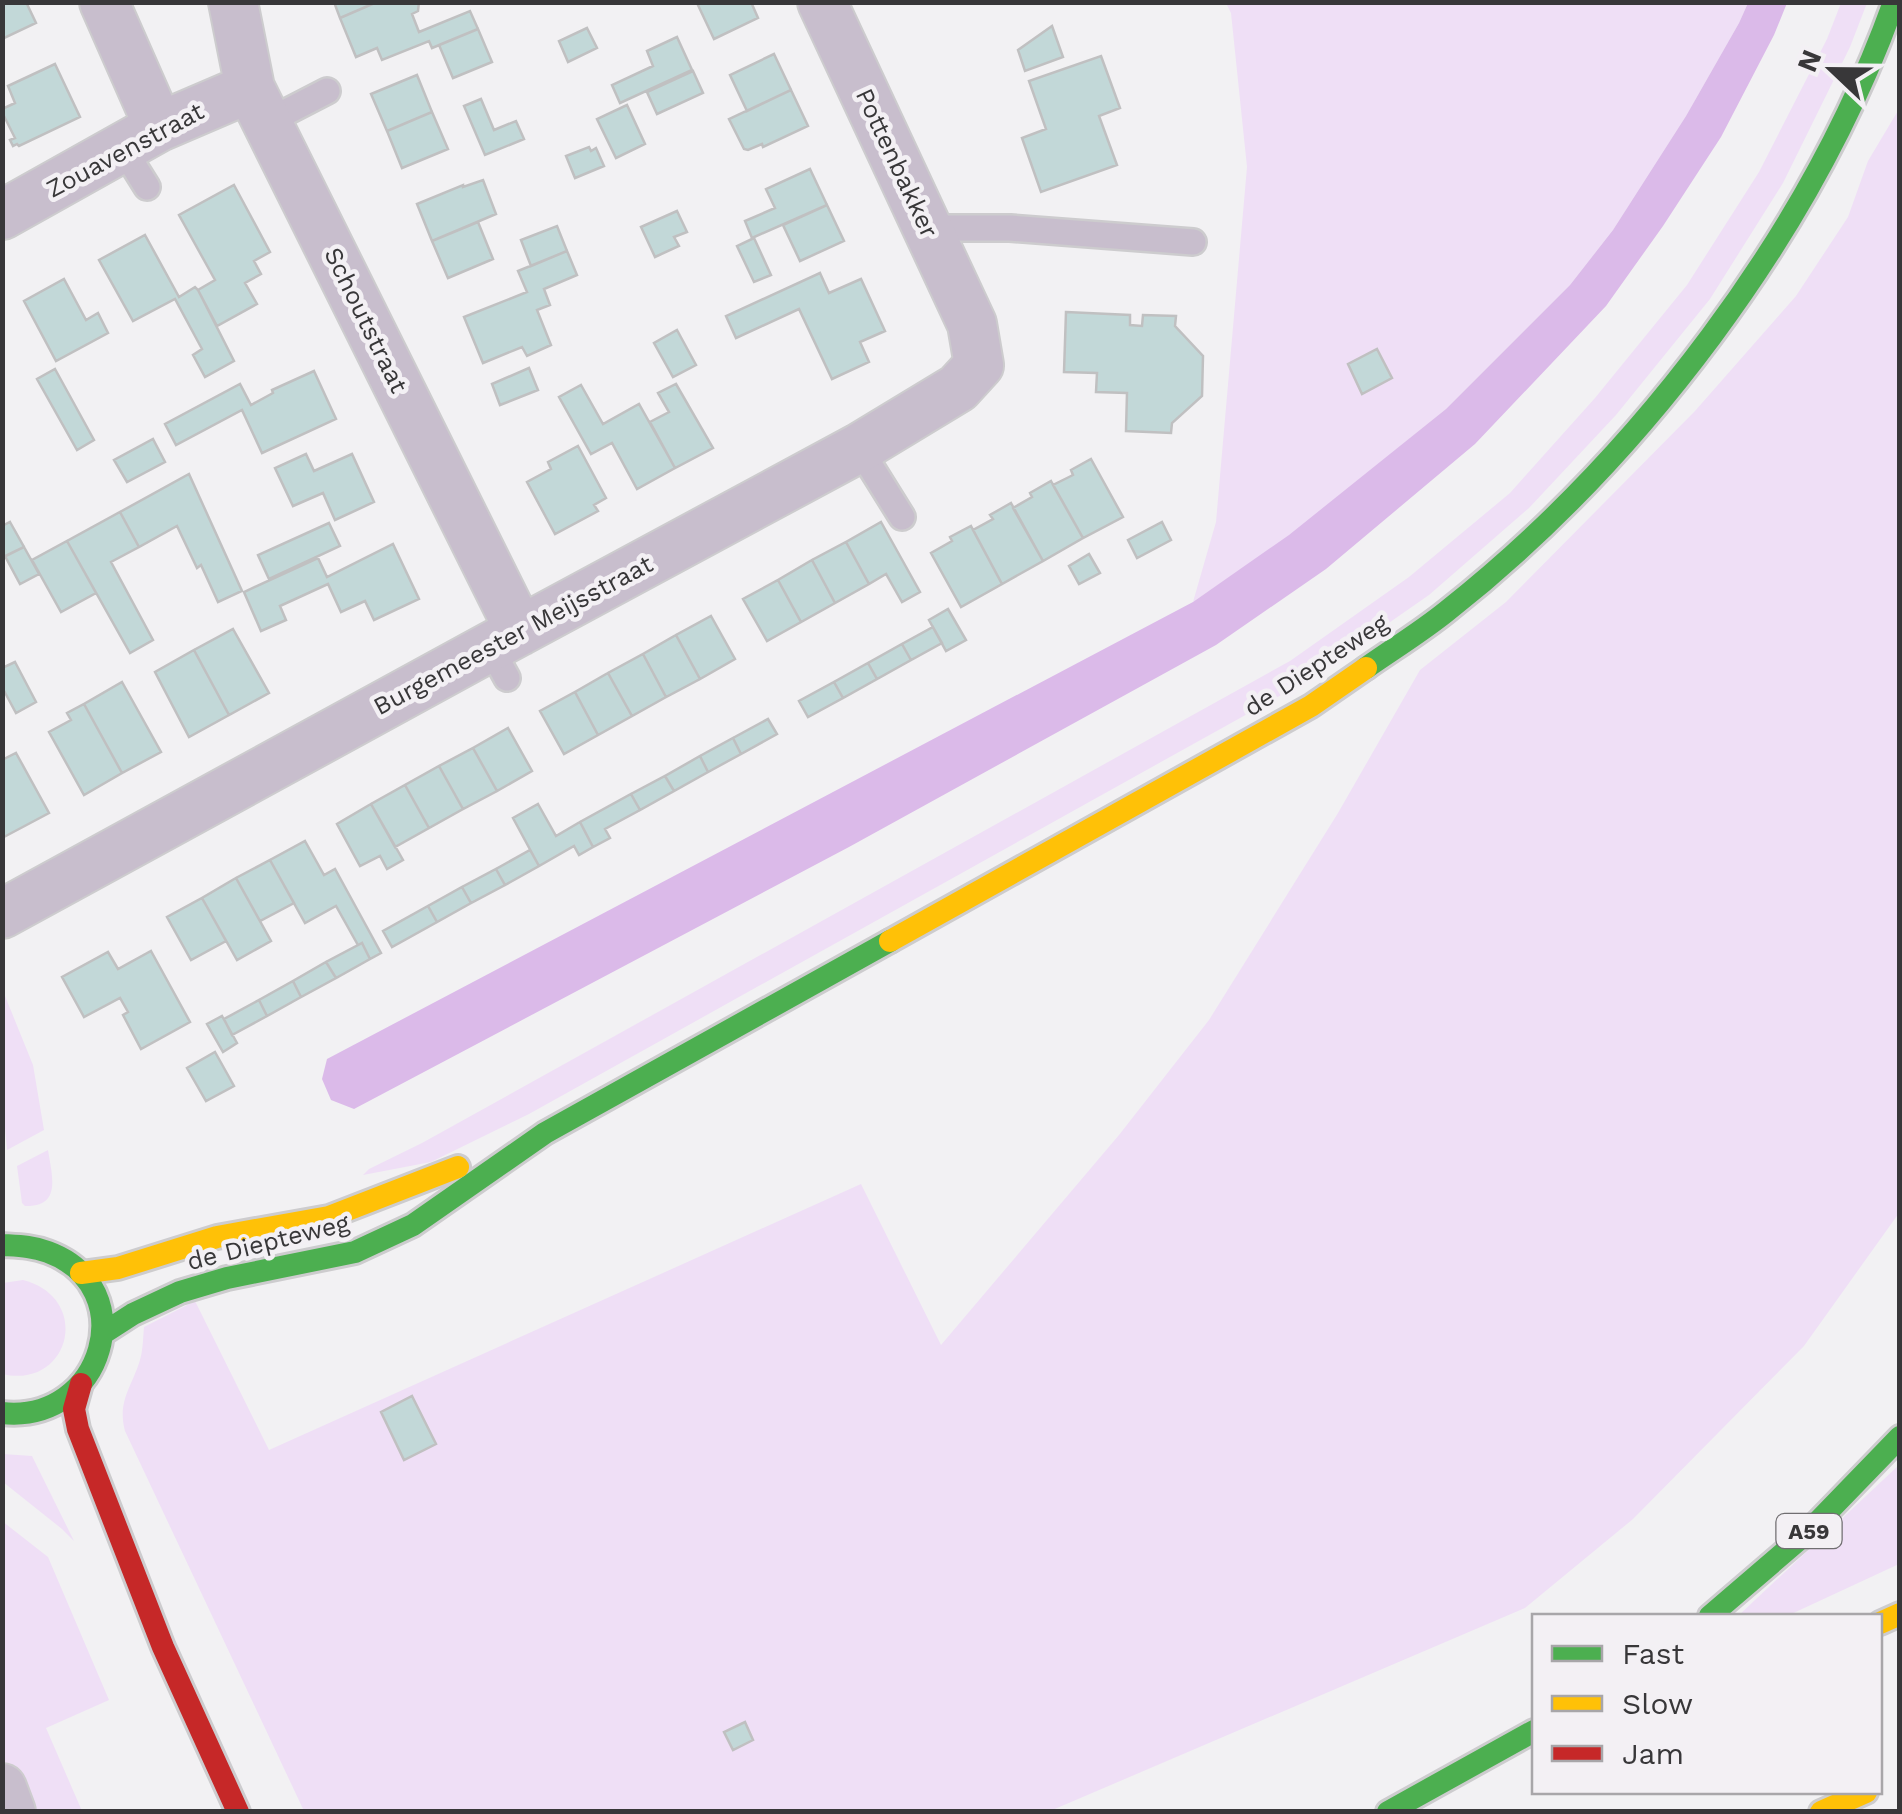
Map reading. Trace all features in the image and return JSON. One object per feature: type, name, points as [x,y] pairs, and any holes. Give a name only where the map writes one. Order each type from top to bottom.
[{"type":"main road","name":"de Diepteweg","points":[[102,1334],[180,1292],[227,1278],[356,1252],[414,1225],[545,1134],[1311,706],[1446,612],[1548,523],[1637,431],[1730,311],[1805,193],[1874,58],[1894,2]]},
{"type":"main road","name":"de Diepteweg","points":[[82,1273],[118,1268],[217,1237],[330,1217],[545,1134]]},
{"type":"main road","points":[[6,1413],[30,1413],[67,1398],[96,1361],[102,1334],[101,1312],[82,1273],[64,1258],[9,1235]]},
{"type":"main road","points":[[81,1384],[74,1409],[78,1429],[163,1647],[238,1812]]},
{"type":"main road","points":[[6,1413],[36,1435]]},
{"type":"main road","name":"A59","points":[[1712,1614],[1809,1530],[1900,1437]]},
{"type":"main road","points":[[93,1528],[163,1647]]},
{"type":"main road","points":[[1388,1812],[1532,1733]]},
{"type":"main road","points":[[1822,1812],[1862,1794]]},
{"type":"street","points":[[104,2],[140,137]]},
{"type":"street","name":"Schoutstraat","points":[[233,2],[258,105],[506,652]]},
{"type":"street","name":"Pottenbakker","points":[[822,2],[972,324]]},
{"type":"street","name":"Zouavenstraat","points":[[2,215],[140,137],[258,105]]},
{"type":"street","name":"Burgemeester Meijsstraat","points":[[2,914],[506,652],[860,448],[958,388],[978,365],[972,324]]},
{"type":"street","points":[[2,1788],[12,1812]]},
{"type":"lane","points":[[258,105],[327,90]]},
{"type":"lane","points":[[140,137],[147,188]]},
{"type":"lane","points":[[927,228],[1010,228],[1193,242]]},
{"type":"lane","points":[[860,448],[902,517]]},
{"type":"shaded area","points":[[1226,3],[1748,3],[1686,116],[1613,230],[1570,285],[1446,409],[1289,536],[1193,602],[1216,522],[1247,167],[1231,13]]},
{"type":"shaded area","points":[[1748,3],[1787,3],[1721,137],[1606,306],[1475,444],[1326,569],[1216,645],[849,847],[354,1109],[331,1100],[322,1079],[327,1059],[1193,602],[1289,535],[1446,409],[1570,285],[1613,230],[1686,116]]},
{"type":"shaded area","points":[[1841,3],[1867,3],[1850,47],[1783,183],[1710,299],[1616,415],[1529,508],[1429,595],[1301,684],[529,1114],[431,1162],[363,1175],[1290,661],[1409,577],[1510,493],[1595,398],[1687,285],[1759,172],[1827,39]]},
{"type":"shaded area","points":[[1899,109],[1899,1213],[1804,1346],[1633,1519],[1525,1608],[1050,1811],[304,1811],[125,1431],[124,1402],[140,1360],[144,1327],[195,1301],[269,1450],[861,1184],[941,1345],[1119,1135],[1209,1020],[1338,813],[1420,670],[1506,602],[1695,411],[1796,296],[1848,217],[1868,161]]},
{"type":"shaded area","points":[[3,991],[33,1065],[44,1130],[7,1150],[2,1096]]},
{"type":"shaded area","points":[[48,1150],[50,1196],[37,1205],[25,1206],[17,1166]]},
{"type":"shaded area","points":[[23,1280],[45,1290],[59,1305],[65,1322],[64,1340],[57,1356],[44,1369],[25,1375],[2,1374],[3,1283]]},
{"type":"shaded area","points":[[3,1454],[32,1456],[74,1541],[3,1482]]},
{"type":"shaded area","points":[[1899,1465],[1899,1564],[1791,1614],[1740,1614]]},
{"type":"shaded area","points":[[2,1521],[48,1557],[109,1700],[46,1728],[82,1811],[24,1811],[3,1757]]},
{"type":"building","points":[[2,2],[26,2],[36,23],[2,39]]},
{"type":"building","points":[[334,2],[377,2],[340,18]]},
{"type":"building","points":[[377,2],[419,2],[418,11],[412,14],[419,32],[470,11],[478,29],[432,48],[429,41],[382,60],[377,48],[356,57],[340,18]]},
{"type":"building","points":[[751,2],[758,18],[714,39],[697,3]]},
{"type":"building","points":[[1052,26],[1063,57],[1025,71],[1018,50]]},
{"type":"building","points":[[587,28],[597,48],[568,62],[559,41]]},
{"type":"building","points":[[478,29],[492,62],[453,78],[439,45]]},
{"type":"building","points":[[677,37],[692,70],[620,103],[612,85],[653,66],[647,51]]},
{"type":"building","points":[[774,54],[791,90],[747,111],[730,75]]},
{"type":"building","points":[[1101,56],[1120,108],[1099,116],[1117,165],[1041,192],[1022,138],[1046,129],[1029,81]]},
{"type":"building","points":[[55,64],[80,117],[13,146],[10,140],[15,138],[2,112],[15,103],[8,86]]},
{"type":"building","points":[[693,71],[703,93],[657,114],[647,92]]},
{"type":"building","points":[[417,75],[432,112],[387,131],[371,94]]},
{"type":"building","points":[[791,90],[808,126],[763,147],[762,144],[744,149],[729,119]]},
{"type":"building","points":[[481,99],[494,130],[516,121],[524,139],[485,155],[464,106]]},
{"type":"building","points":[[627,105],[645,144],[616,158],[597,119]]},
{"type":"building","points":[[432,112],[448,149],[402,168],[387,131]]},
{"type":"building","points":[[589,147],[591,151],[596,148],[604,166],[575,178],[566,156]]},
{"type":"building","points":[[810,169],[827,205],[752,238],[745,221],[775,208],[766,189]]},
{"type":"building","points":[[483,180],[496,214],[432,241],[417,204]]},
{"type":"building","points":[[234,185],[270,252],[254,261],[261,274],[245,283],[257,304],[217,326],[198,290],[215,280],[179,215]]},
{"type":"building","points":[[827,205],[844,241],[800,261],[783,225]]},
{"type":"building","points":[[677,211],[687,232],[674,237],[679,246],[655,257],[641,227]]},
{"type":"building","points":[[478,222],[493,259],[448,278],[432,241]]},
{"type":"building","points":[[557,226],[567,251],[531,266],[521,240]]},
{"type":"building","points":[[145,235],[179,297],[195,287],[198,290],[234,361],[205,377],[193,355],[202,349],[175,299],[133,321],[99,260]]},
{"type":"building","points":[[754,238],[771,275],[754,282],[737,246]]},
{"type":"building","points":[[567,251],[577,275],[544,289],[550,305],[537,310],[551,345],[527,356],[522,347],[483,363],[464,317],[527,292],[518,271]]},
{"type":"building","points":[[820,273],[829,293],[861,279],[885,331],[860,342],[869,362],[832,379],[799,309],[736,338],[726,316]]},
{"type":"building","points":[[64,279],[86,320],[98,313],[108,333],[56,361],[24,301]]},
{"type":"building","points":[[1066,312],[1130,315],[1130,325],[1142,326],[1143,315],[1176,316],[1175,326],[1203,356],[1202,396],[1172,423],[1171,433],[1126,431],[1127,393],[1096,392],[1097,373],[1064,372]]},
{"type":"building","points":[[677,330],[696,365],[673,377],[654,343]]},
{"type":"building","points":[[1377,349],[1392,378],[1362,394],[1348,364]]},
{"type":"building","points":[[529,368],[538,390],[500,405],[492,384]]},
{"type":"building","points":[[55,369],[94,440],[77,450],[37,379]]},
{"type":"building","points":[[314,371],[336,419],[262,453],[242,410],[176,445],[165,424],[240,384],[251,405],[273,393],[272,390]]},
{"type":"building","points":[[676,384],[713,448],[675,468],[650,422],[669,412],[658,393]]},
{"type":"building","points":[[581,385],[603,424],[639,404],[675,468],[637,489],[612,443],[591,454],[559,397]]},
{"type":"building","points":[[153,439],[165,462],[127,482],[114,460]]},
{"type":"building","points":[[578,446],[606,498],[594,505],[598,511],[555,534],[527,482],[551,469],[548,462]]},
{"type":"building","points":[[306,454],[314,471],[352,454],[374,502],[335,520],[323,493],[293,506],[275,468]]},
{"type":"building","points":[[1091,459],[1123,517],[1083,538],[1053,485],[1073,475],[1071,470]]},
{"type":"building","points":[[189,474],[242,591],[218,602],[177,526],[139,547],[120,512]]},
{"type":"building","points":[[1051,481],[1083,538],[1043,561],[1013,508]]},
{"type":"building","points":[[1011,503],[1043,561],[1002,584],[973,530]]},
{"type":"building","points":[[120,512],[139,547],[111,562],[153,640],[130,653],[67,541]]},
{"type":"building","points":[[10,522],[24,547],[2,558],[2,526]]},
{"type":"building","points":[[881,522],[920,592],[902,602],[886,574],[869,584],[846,542]]},
{"type":"building","points":[[1162,522],[1171,540],[1137,558],[1128,540]]},
{"type":"building","points":[[329,523],[340,546],[269,579],[258,555]]},
{"type":"building","points":[[971,526],[1002,584],[961,607],[931,553]]},
{"type":"building","points":[[67,541],[96,593],[61,612],[32,560]]},
{"type":"building","points":[[846,542],[869,584],[835,603],[812,560]]},
{"type":"building","points":[[393,544],[419,599],[374,620],[365,601],[341,612],[328,584],[280,606],[286,620],[261,631],[244,592],[318,558],[327,577]]},
{"type":"building","points":[[24,547],[39,574],[20,584],[5,556]]},
{"type":"building","points":[[1089,554],[1100,573],[1079,584],[1069,566]]},
{"type":"building","points":[[812,560],[835,603],[801,622],[778,580]]},
{"type":"building","points":[[778,580],[801,622],[767,641],[743,599]]},
{"type":"building","points":[[948,609],[966,640],[946,651],[929,620]]},
{"type":"building","points":[[711,616],[735,659],[700,679],[676,635]]},
{"type":"building","points":[[933,627],[942,643],[911,660],[902,644]]},
{"type":"building","points":[[233,629],[269,693],[229,715],[194,650]]},
{"type":"building","points":[[676,635],[700,679],[666,697],[643,654]]},
{"type":"building","points":[[902,644],[911,660],[877,679],[868,663]]},
{"type":"building","points":[[194,650],[229,715],[189,737],[155,672]]},
{"type":"building","points":[[643,654],[666,697],[632,716],[608,673]]},
{"type":"building","points":[[15,662],[36,702],[16,713],[2,687],[2,668]]},
{"type":"building","points":[[868,663],[877,679],[843,698],[834,682]]},
{"type":"building","points":[[608,673],[632,716],[598,735],[575,692]]},
{"type":"building","points":[[122,682],[161,752],[122,773],[84,704]]},
{"type":"building","points":[[834,682],[843,698],[808,717],[799,701]]},
{"type":"building","points":[[575,692],[598,735],[564,754],[540,711]]},
{"type":"building","points":[[84,704],[122,773],[84,795],[49,732],[71,720],[67,713]]},
{"type":"building","points":[[768,719],[777,734],[741,754],[733,738]]},
{"type":"building","points":[[508,728],[532,771],[497,791],[473,748]]},
{"type":"building","points":[[733,738],[741,754],[708,772],[700,756]]},
{"type":"building","points":[[473,748],[497,791],[463,809],[439,766]]},
{"type":"building","points":[[16,753],[49,813],[2,838],[2,760]]},
{"type":"building","points":[[700,756],[708,772],[674,791],[665,776]]},
{"type":"building","points":[[439,766],[463,809],[429,828],[405,785]]},
{"type":"building","points":[[665,776],[674,791],[640,810],[631,794]]},
{"type":"building","points":[[405,785],[429,828],[395,847],[371,804]]},
{"type":"building","points":[[631,794],[640,810],[605,829],[610,838],[593,847],[580,822]]},
{"type":"building","points":[[371,804],[403,860],[387,869],[380,856],[360,866],[337,824]]},
{"type":"building","points":[[538,804],[556,836],[580,822],[593,847],[579,855],[574,846],[539,866],[513,818]]},
{"type":"building","points":[[305,841],[324,875],[335,869],[381,953],[370,959],[336,906],[305,923],[270,860]]},
{"type":"building","points":[[530,850],[539,866],[505,885],[496,869]]},
{"type":"building","points":[[270,860],[294,903],[260,921],[236,878]]},
{"type":"building","points":[[496,869],[505,885],[471,903],[462,887]]},
{"type":"building","points":[[236,878],[271,941],[237,960],[202,898]]},
{"type":"building","points":[[462,887],[471,903],[437,922],[428,906]]},
{"type":"building","points":[[202,898],[226,941],[191,960],[167,917]]},
{"type":"building","points":[[428,906],[437,922],[392,947],[383,931]]},
{"type":"building","points":[[362,943],[370,959],[336,978],[326,962]]},
{"type":"building","points":[[151,951],[190,1022],[141,1049],[123,1015],[128,1012],[120,998],[84,1017],[62,977],[108,952],[118,969]]},
{"type":"building","points":[[326,962],[336,978],[301,997],[293,981]]},
{"type":"building","points":[[293,981],[301,997],[267,1016],[259,1000]]},
{"type":"building","points":[[259,1000],[267,1016],[232,1035],[224,1019]]},
{"type":"building","points":[[222,1016],[237,1043],[223,1052],[207,1024]]},
{"type":"building","points":[[215,1052],[234,1086],[206,1101],[187,1068]]},
{"type":"building","points":[[412,1396],[436,1444],[404,1460],[381,1412]]},
{"type":"building","points":[[745,1722],[753,1740],[733,1750],[724,1732]]},
{"type":"traffic: fast","points":[[1366,668],[1437,619],[1518,551],[1651,413],[1767,256],[1816,173],[1859,88],[1894,2]]},
{"type":"traffic: fast","points":[[102,1334],[180,1292],[227,1278],[355,1252],[413,1225],[545,1133],[890,941]]},
{"type":"traffic: fast","points":[[2,1245],[42,1250],[77,1269],[95,1293],[102,1321],[99,1350],[86,1376],[66,1397],[37,1411],[2,1413]]},
{"type":"traffic: fast","points":[[1712,1614],[1809,1531],[1900,1437]]},
{"type":"traffic: fast","points":[[1388,1812],[1532,1732]]},
{"type":"traffic: slow","points":[[890,941],[1311,706],[1366,668]]},
{"type":"traffic: slow","points":[[81,1273],[118,1268],[217,1237],[329,1217],[458,1167]]},
{"type":"traffic: slow","points":[[1882,1622],[1900,1614]]},
{"type":"traffic: slow","points":[[1821,1812],[1862,1794]]},
{"type":"traffic: jam","points":[[81,1384],[74,1409],[78,1429],[163,1647],[238,1812]]}]
